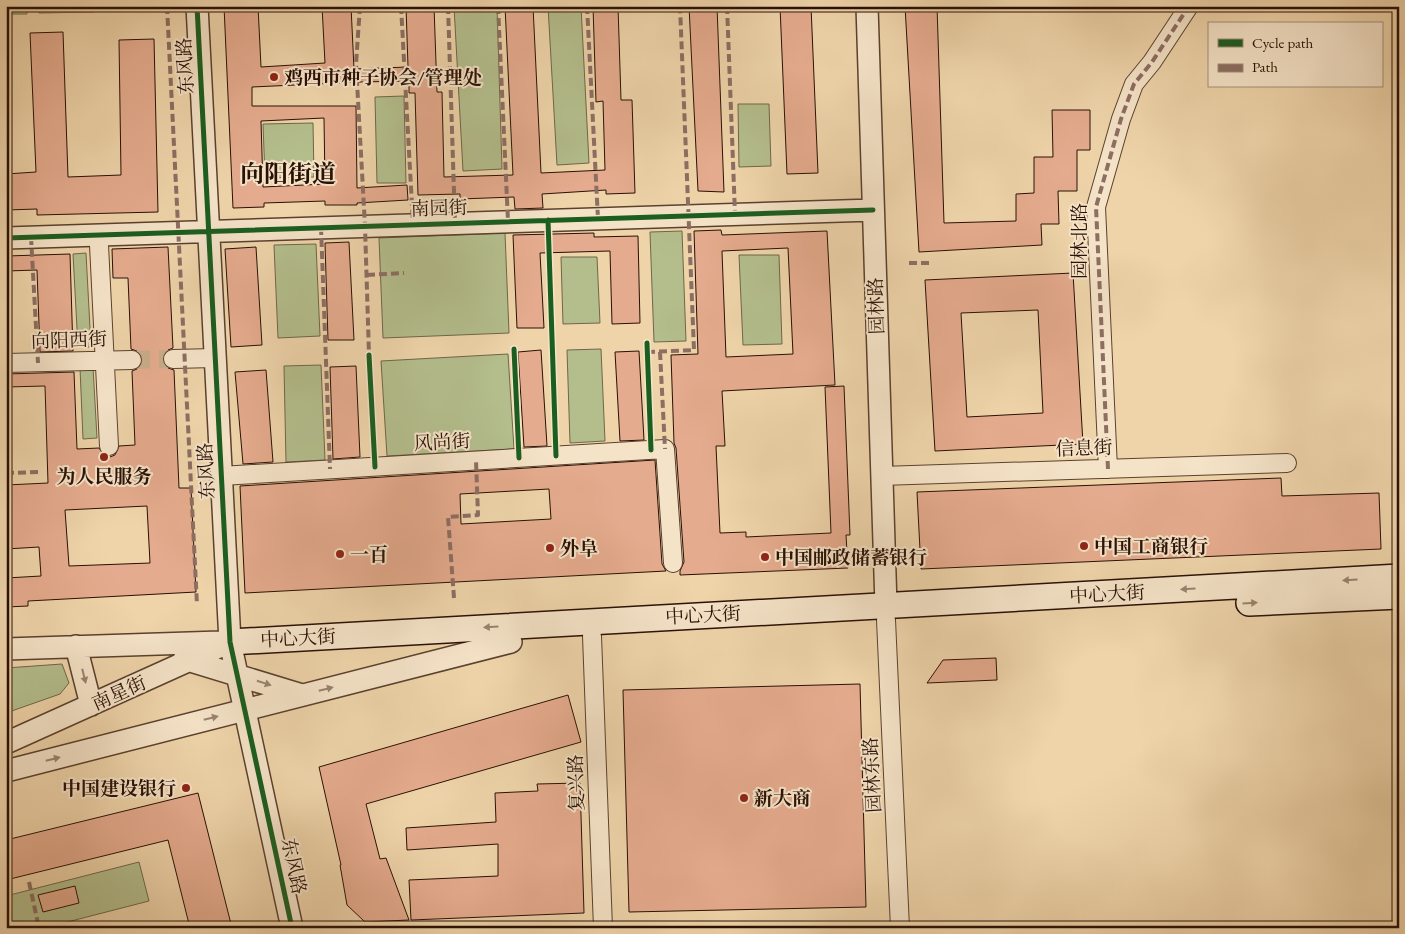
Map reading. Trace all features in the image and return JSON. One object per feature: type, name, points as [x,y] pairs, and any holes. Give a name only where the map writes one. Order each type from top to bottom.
[{"type":"main road","name":"中心大街","points":[[511,642],[886,613],[1399,577]]},
{"type":"main road","name":"中心大街","points":[[230,642],[592,621],[1399,596]]},
{"type":"street","name":"东风路","points":[[196,6],[230,642],[292,928]]},
{"type":"street","name":"园林路","points":[[867,6],[886,613]]},
{"type":"street","name":"园林北路","points":[[1108,469],[1096,207],[1120,119],[1134,84],[1163,46],[1189,6]]},
{"type":"street","name":"南园街","points":[[6,238],[873,210]]},
{"type":"street","points":[[99,245],[109,446]]},
{"type":"street","points":[[174,359],[215,358]]},
{"type":"street","name":"向阳西街","points":[[6,363],[132,360]]},
{"type":"street","name":"风尚街","points":[[221,476],[665,449],[672,563]]},
{"type":"street","name":"信息街","points":[[882,476],[1287,463]]},
{"type":"street","name":"园林东路","points":[[886,613],[900,928]]},
{"type":"street","name":"复兴路","points":[[592,636],[603,928]]},
{"type":"street","name":"中心大街","points":[[6,649],[230,642]]},
{"type":"street","name":"南星街","points":[[6,742],[230,642]]},
{"type":"street","points":[[6,771],[511,642]]},
{"type":"street","points":[[98,645],[190,660],[302,695]]},
{"type":"street","points":[[76,646],[91,705]]},
{"type":"green space","points":[[6,6],[26,6],[27,14],[6,14]]},
{"type":"green space","points":[[39,6],[94,6],[94,12],[39,13]]},
{"type":"green space","points":[[454,6],[497,6],[502,169],[463,171]]},
{"type":"green space","points":[[548,6],[581,6],[589,163],[557,165]]},
{"type":"green space","points":[[404,96],[406,183],[377,183],[375,97]]},
{"type":"green space","points":[[738,104],[769,104],[771,166],[739,167]]},
{"type":"green space","points":[[313,123],[314,177],[265,178],[263,124]]},
{"type":"green space","points":[[682,231],[686,341],[654,342],[650,232]]},
{"type":"green space","points":[[505,233],[509,333],[383,338],[379,238]]},
{"type":"green space","points":[[316,244],[320,336],[278,338],[274,245]]},
{"type":"green space","points":[[86,253],[91,347],[78,347],[73,254]]},
{"type":"green space","points":[[739,255],[779,255],[782,344],[743,345]]},
{"type":"green space","points":[[561,257],[597,257],[600,323],[563,324]]},
{"type":"green space","points":[[601,349],[605,441],[570,443],[567,350]]},
{"type":"green space","points":[[508,354],[514,449],[387,456],[381,361]]},
{"type":"green space","points":[[321,365],[325,460],[286,462],[284,366]]},
{"type":"green space","points":[[93,367],[97,438],[83,439],[80,368]]},
{"type":"green space","points":[[62,664],[69,683],[60,694],[6,713],[6,668]]},
{"type":"green space","points":[[139,862],[149,901],[44,928],[6,928],[6,896]]},
{"type":"building","points":[[224,6],[258,6],[261,67],[325,63],[322,6],[351,6],[354,69],[408,67],[406,6],[434,6],[437,92],[442,92],[444,177],[513,175],[505,6],[533,6],[541,173],[605,170],[603,101],[596,102],[593,6],[618,6],[621,100],[632,100],[635,193],[606,194],[606,190],[542,194],[543,208],[515,209],[514,197],[460,199],[460,194],[418,195],[415,93],[409,93],[409,81],[360,82],[252,87],[252,106],[356,106],[357,188],[407,185],[408,200],[357,203],[357,205],[325,205],[325,201],[264,203],[264,207],[233,208]],"holes":[[[324,118],[325,184],[263,187],[261,121]]]},
{"type":"building","points":[[689,6],[717,6],[724,192],[698,191]]},
{"type":"building","points":[[780,6],[811,6],[818,173],[787,174]]},
{"type":"building","points":[[905,6],[937,6],[944,223],[1016,221],[1016,194],[1034,193],[1034,157],[1053,157],[1052,110],[1090,110],[1090,150],[1077,150],[1077,191],[1058,191],[1059,224],[1041,224],[1042,245],[919,252]]},
{"type":"building","points":[[63,32],[68,177],[121,175],[119,40],[154,39],[158,212],[37,215],[37,209],[6,210],[6,174],[36,172],[30,33]]},
{"type":"building","points":[[721,230],[722,235],[827,231],[835,385],[722,391],[725,446],[716,446],[720,533],[746,532],[746,537],[831,533],[825,387],[844,386],[850,535],[846,535],[848,568],[680,575],[684,562],[676,448],[674,443],[671,355],[698,354],[694,231]],"holes":[[[788,248],[793,354],[726,357],[722,251]]]},
{"type":"building","points":[[594,233],[594,237],[638,236],[640,323],[612,324],[610,251],[540,253],[544,328],[517,328],[513,235]]},
{"type":"building","points":[[349,242],[354,340],[328,340],[325,243]]},
{"type":"building","points":[[168,247],[173,348],[164,354],[162,360],[168,368],[174,370],[179,488],[191,488],[196,592],[28,601],[28,606],[6,607],[6,578],[41,576],[39,547],[6,549],[6,485],[48,483],[45,386],[6,387],[6,374],[74,372],[77,449],[99,448],[104,455],[110,457],[115,455],[119,446],[135,445],[132,371],[141,365],[143,359],[137,351],[131,349],[128,278],[113,278],[112,249]],"holes":[[[147,506],[150,563],[69,566],[65,510]]]},
{"type":"building","points":[[256,247],[262,345],[231,347],[225,249]]},
{"type":"building","points":[[70,254],[73,351],[40,352],[37,270],[6,271],[6,256]]},
{"type":"building","points":[[1073,273],[1083,444],[935,451],[925,280]],"holes":[[[1038,310],[1043,413],[967,417],[961,313]]]},
{"type":"building","points":[[541,350],[547,446],[524,447],[518,352]]},
{"type":"building","points":[[639,351],[644,440],[620,441],[615,352]]},
{"type":"building","points":[[356,366],[360,457],[333,459],[330,367]]},
{"type":"building","points":[[266,370],[273,462],[243,464],[235,372]]},
{"type":"building","points":[[655,460],[662,564],[666,571],[245,593],[240,486]],"holes":[[[549,489],[551,519],[461,524],[460,494]]]},
{"type":"building","points":[[1281,478],[1282,496],[1379,493],[1381,549],[921,569],[917,492]]},
{"type":"building","points":[[996,658],[997,680],[927,683],[943,660]]},
{"type":"building","name":"新大商","points":[[860,684],[866,907],[629,912],[623,690]]},
{"type":"building","points":[[568,695],[581,742],[366,804],[380,859],[386,858],[409,920],[365,922],[347,905],[341,865],[319,767]]},
{"type":"building","points":[[580,783],[584,913],[411,920],[409,880],[498,876],[498,844],[407,850],[406,828],[496,822],[495,793],[538,791],[537,784]]},
{"type":"building","points":[[198,793],[232,928],[190,928],[168,840],[6,880],[6,840]]},
{"type":"building","points":[[75,886],[79,903],[43,912],[38,895]]},
{"type":"tunnel","points":[[132,360],[173,359]]},
{"type":"railway","points":[[1390,928],[1399,914]]},
{"type":"marked path","points":[[167,6],[197,605]]},
{"type":"marked path","points":[[360,6],[356,64],[365,226],[369,355]]},
{"type":"marked path","points":[[401,6],[413,224]]},
{"type":"marked path","points":[[448,6],[455,223]]},
{"type":"marked path","points":[[498,6],[508,221]]},
{"type":"marked path","points":[[587,6],[598,219]]},
{"type":"marked path","points":[[647,352],[694,350],[680,6]]},
{"type":"marked path","points":[[727,6],[735,214]]},
{"type":"marked path","points":[[1108,469],[1096,207],[1121,119],[1134,84],[1152,62],[1189,6]]},
{"type":"marked path","points":[[321,227],[330,469]]},
{"type":"marked path","points":[[31,237],[38,363]]},
{"type":"marked path","points":[[909,263],[932,263]]},
{"type":"marked path","points":[[367,275],[404,273]]},
{"type":"marked path","points":[[660,352],[665,449]]},
{"type":"marked path","points":[[454,598],[448,517],[478,515],[476,461]]},
{"type":"marked path","points":[[6,473],[42,472]]},
{"type":"marked path","points":[[29,882],[39,928]]},
{"type":"cycle path","points":[[197,6],[230,642],[292,928]]},
{"type":"cycle path","points":[[6,238],[873,210]]},
{"type":"cycle path","points":[[548,220],[556,456]]},
{"type":"cycle path","points":[[647,343],[651,450]]},
{"type":"cycle path","points":[[514,349],[519,458]]},
{"type":"cycle path","points":[[369,355],[375,467]]},
{"type":"place","name":"鸡西市种子协会/管理处","points":[[274,77]]},
{"type":"place","name":"为人民服务","points":[[104,457]]},
{"type":"place","name":"中国工商银行","points":[[1084,546]]},
{"type":"place","name":"外阜","points":[[550,548]]},
{"type":"place","name":"一百","points":[[340,554]]},
{"type":"place","name":"中国邮政储蓄银行","points":[[765,557]]},
{"type":"place","name":"中国建设银行","points":[[186,788]]},
{"type":"place","name":"新大商","points":[[744,798]]},
{"type":"district","name":"向阳街道","points":[[288,173]]}]
